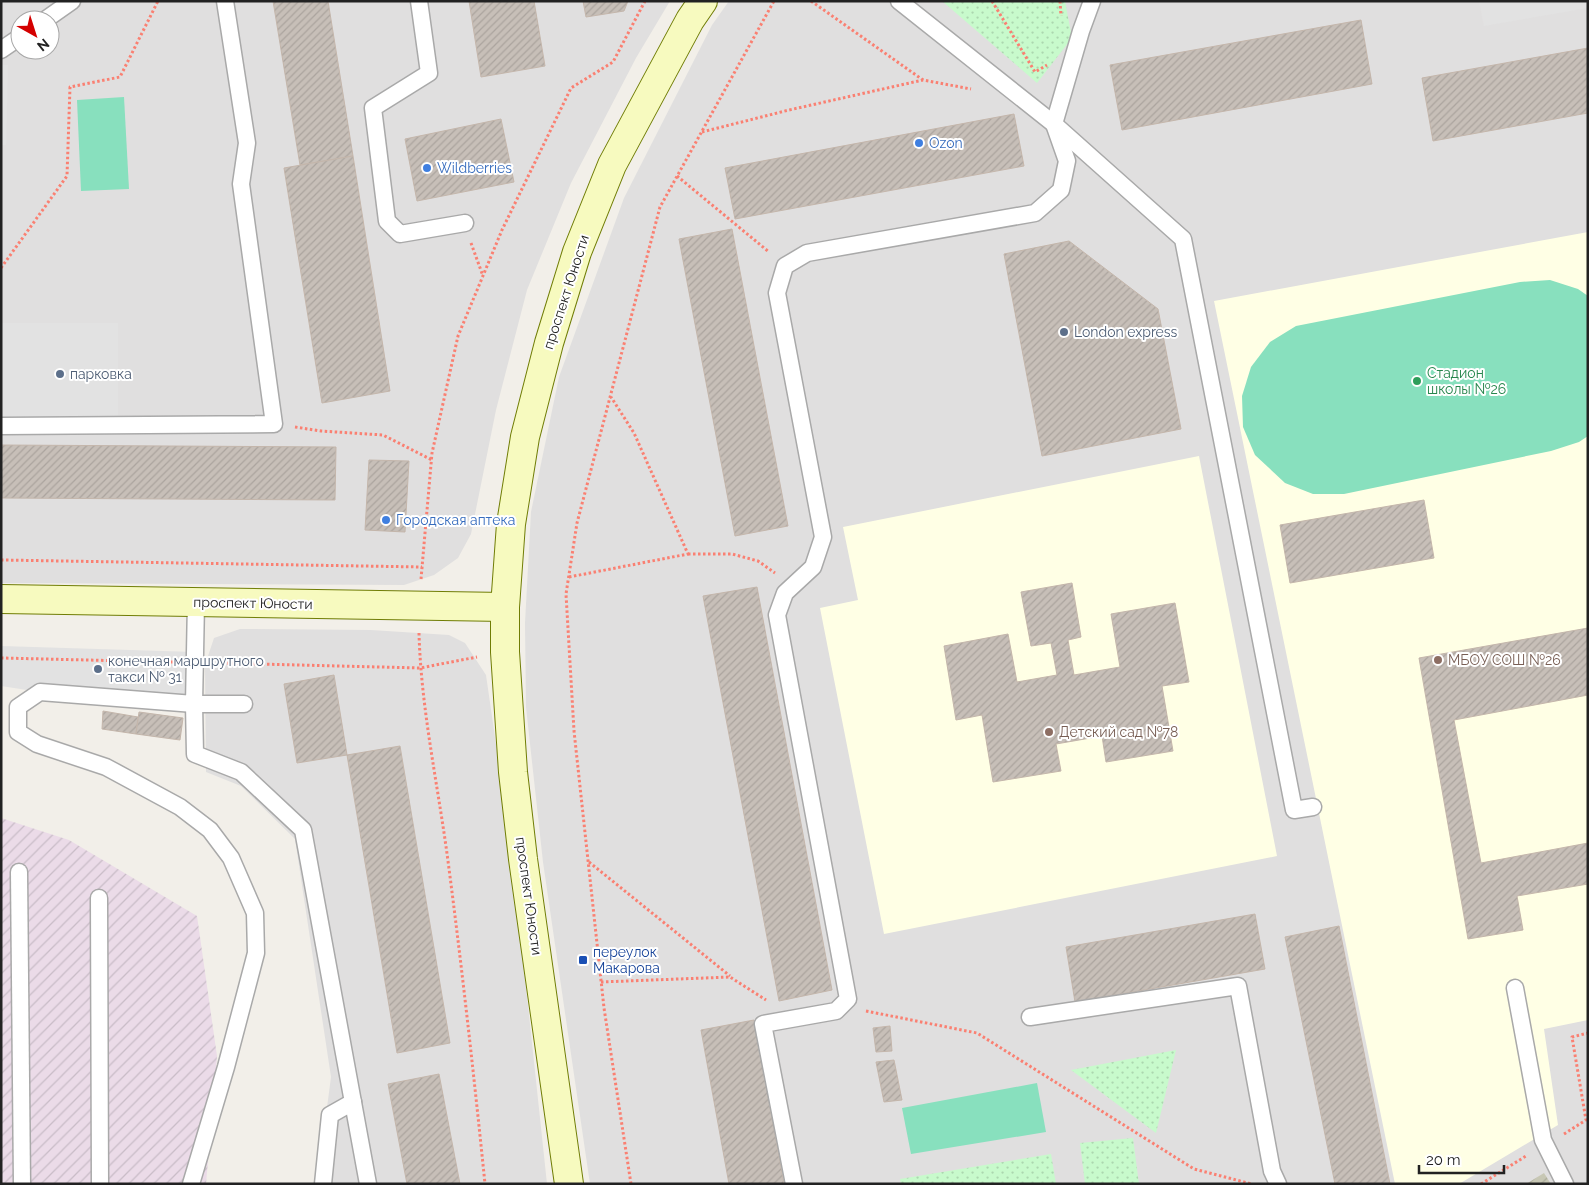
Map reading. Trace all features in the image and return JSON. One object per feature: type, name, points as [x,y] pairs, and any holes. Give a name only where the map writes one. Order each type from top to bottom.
[{"type":"main road","name":"проспект Юности","points":[[569,1184],[516,801],[505,652],[505,607],[511,524],[526,437],[549,343],[577,252],[612,165],[690,20],[703,1]]},
{"type":"main road","name":"проспект Юности","points":[[1,599],[505,607]]},
{"type":"lane","points":[[59,10],[72,1]]},
{"type":"lane","points":[[1,426],[274,424],[241,184],[247,143],[225,1]]},
{"type":"lane","points":[[419,1],[429,72],[373,108],[387,221],[400,234],[465,223]]},
{"type":"lane","points":[[899,1],[1054,124],[1183,239],[1294,810],[1313,807]]},
{"type":"lane","points":[[794,1184],[763,1024],[836,1011],[848,999],[777,614],[785,593],[813,567],[823,537],[777,293],[785,266],[807,253],[1035,213],[1061,190],[1067,161],[1054,124],[1080,31],[1092,1]]},
{"type":"lane","points":[[196,602],[195,754],[241,772],[302,830],[368,1184]]},
{"type":"lane","points":[[191,1184],[226,1067],[256,953],[255,913],[231,858],[210,830],[180,807],[106,768],[37,744],[18,732],[18,707],[40,692],[194,704],[244,704]]},
{"type":"lane","points":[[19,872],[22,1184]]},
{"type":"lane","points":[[99,898],[100,1184]]},
{"type":"lane","points":[[1030,1017],[1238,986],[1272,1171],[1278,1184]]},
{"type":"lane","points":[[1515,988],[1543,1140],[1565,1184]]},
{"type":"lane","points":[[324,1184],[330,1115],[353,1102]]},
{"type":"path","points":[[1,268],[67,176],[70,87],[120,77],[158,1]]},
{"type":"path","points":[[485,1184],[476,1092],[449,870],[420,668],[418,605],[432,460],[458,336],[502,230],[571,88],[613,62],[645,1]]},
{"type":"path","points":[[631,1184],[601,982],[574,731],[566,594],[578,523],[660,207],[774,1]]},
{"type":"path","points":[[811,1],[923,80]]},
{"type":"path","points":[[992,1],[1035,72],[1050,64]]},
{"type":"path","points":[[701,133],[789,110],[923,80],[977,90]]},
{"type":"path","points":[[677,176],[785,266]]},
{"type":"path","points":[[465,223],[483,276]]},
{"type":"path","points":[[611,397],[634,434],[688,554]]},
{"type":"path","points":[[274,424],[321,431],[383,435],[432,460]]},
{"type":"path","points":[[569,577],[688,554],[732,554],[758,561],[792,587]]},
{"type":"path","points":[[1,560],[422,567]]},
{"type":"path","points":[[420,668],[505,652]]},
{"type":"path","points":[[588,862],[730,977],[770,1003]]},
{"type":"path","points":[[601,982],[730,977]]},
{"type":"path","points":[[848,999],[868,1012],[978,1033],[1194,1169],[1252,1184]]},
{"type":"shaded area","points":[[1,1],[670,1],[636,58],[571,183],[527,290],[496,410],[471,534],[458,558],[434,575],[404,585],[1,583]]},
{"type":"shaded area","points":[[729,1],[1588,1],[1588,1184],[590,1184],[543,862],[526,707],[525,623],[531,512],[559,377],[624,198],[712,25]]},
{"type":"shaded area","points":[[1479,1],[1588,1],[1588,8],[1484,26]]},
{"type":"shaded area","points":[[1,65],[8,65],[6,145],[1,145]]},
{"type":"shaded area","name":"МБОУ СОШ №26","points":[[1588,232],[1588,1020],[1544,1029],[1558,1125],[1459,1184],[1395,1184],[1214,301]]},
{"type":"shaded area","name":"парковка","points":[[1,323],[118,323],[118,426],[1,426]]},
{"type":"shaded area","name":"Детский сад №78","points":[[1199,456],[1277,856],[884,934],[820,608],[858,600],[843,527]]},
{"type":"shaded area","points":[[240,629],[371,630],[449,635],[465,643],[486,675],[512,855],[547,1184],[317,1184],[331,1077],[295,839],[241,786],[206,772],[205,665],[214,638]]},
{"type":"shaded area","name":"конечная маршрутного такси № 31","points":[[1,646],[195,652],[194,704],[40,692],[1,686]]},
{"type":"shaded area","points":[[1,818],[69,840],[197,916],[217,1056],[206,1184],[1,1184]]},
{"type":"shaded area","points":[[1544,1173],[1551,1184],[1526,1184]]},
{"type":"green space","points":[[942,1],[1065,1],[1072,38],[1037,83]]},
{"type":"green space","points":[[124,97],[129,189],[81,191],[77,100]]},
{"type":"green space","name":"Стадион школы №26","points":[[1550,280],[1578,289],[1588,296],[1588,436],[1579,442],[1551,451],[1344,494],[1313,494],[1285,483],[1255,455],[1243,427],[1242,396],[1251,367],[1270,342],[1296,326],[1520,282]]},
{"type":"green space","points":[[1176,1050],[1156,1133],[1071,1070]]},
{"type":"green space","points":[[1037,1083],[1046,1132],[911,1154],[902,1108]]},
{"type":"green space","points":[[1133,1138],[1139,1184],[1085,1184],[1080,1143]]},
{"type":"green space","points":[[1051,1154],[1056,1184],[901,1184],[900,1179]]},
{"type":"building","points":[[273,1],[328,1],[353,156],[300,165]]},
{"type":"building","points":[[469,1],[534,1],[545,66],[481,77]]},
{"type":"building","points":[[583,1],[628,1],[624,11],[586,17]]},
{"type":"building","points":[[1361,20],[1372,84],[1122,130],[1110,65]]},
{"type":"building","points":[[1588,48],[1588,113],[1433,141],[1422,78]]},
{"type":"building","points":[[1014,114],[1024,166],[735,219],[725,168]]},
{"type":"building","points":[[501,119],[514,182],[417,201],[405,139]]},
{"type":"building","points":[[353,156],[390,391],[322,403],[284,168]]},
{"type":"building","points":[[732,229],[788,526],[735,536],[679,239]]},
{"type":"building","points":[[1069,241],[1158,309],[1181,429],[1042,456],[1004,254]]},
{"type":"building","points":[[1,445],[336,447],[335,500],[1,498]]},
{"type":"building","points":[[369,460],[409,461],[405,532],[365,530]]},
{"type":"building","points":[[1424,500],[1434,558],[1290,583],[1280,525]]},
{"type":"building","points":[[1072,583],[1081,637],[1068,640],[1074,675],[1120,667],[1111,614],[1175,603],[1189,682],[1162,686],[1173,751],[1106,762],[1102,736],[1056,744],[1061,771],[993,782],[982,715],[956,720],[944,646],[1008,634],[1017,682],[1057,675],[1051,643],[1031,646],[1021,592]]},
{"type":"building","points":[[757,587],[832,990],[779,1001],[703,596]]},
{"type":"building","points":[[1588,628],[1588,695],[1454,720],[1481,863],[1588,843],[1588,884],[1517,896],[1523,930],[1468,939],[1419,658]]},
{"type":"building","points":[[334,675],[347,755],[297,763],[284,684]]},
{"type":"building","points":[[103,711],[138,717],[136,734],[102,729]]},
{"type":"building","points":[[139,712],[183,718],[180,740],[136,734]]},
{"type":"building","points":[[400,746],[450,1043],[397,1053],[347,755]]},
{"type":"building","points":[[1255,914],[1265,969],[1075,1002],[1066,947]]},
{"type":"building","points":[[1339,926],[1390,1184],[1335,1184],[1285,937]]},
{"type":"building","points":[[754,1020],[784,1184],[729,1184],[701,1030]]},
{"type":"building","points":[[890,1026],[892,1051],[876,1052],[873,1028]]},
{"type":"building","points":[[894,1060],[902,1100],[884,1102],[876,1062]]},
{"type":"building","points":[[439,1074],[460,1184],[407,1184],[388,1084]]},
{"type":"place","name":"Ozon","points":[[919,143]]},
{"type":"place","name":"Wildberries","points":[[427,168]]},
{"type":"place","name":"London express","points":[[1064,332]]},
{"type":"place","name":"парковка","points":[[60,374]]},
{"type":"place","name":"Стадион школы №26","points":[[1417,381]]},
{"type":"place","name":"Городская аптека","points":[[386,520]]},
{"type":"place","name":"МБОУ СОШ №26","points":[[1438,660]]},
{"type":"place","name":"конечная маршрутного такси № 31","points":[[98,669]]},
{"type":"place","name":"Детский сад №78","points":[[1049,732]]},
{"type":"place","name":"переулок Макарова","points":[[583,960]]}]
